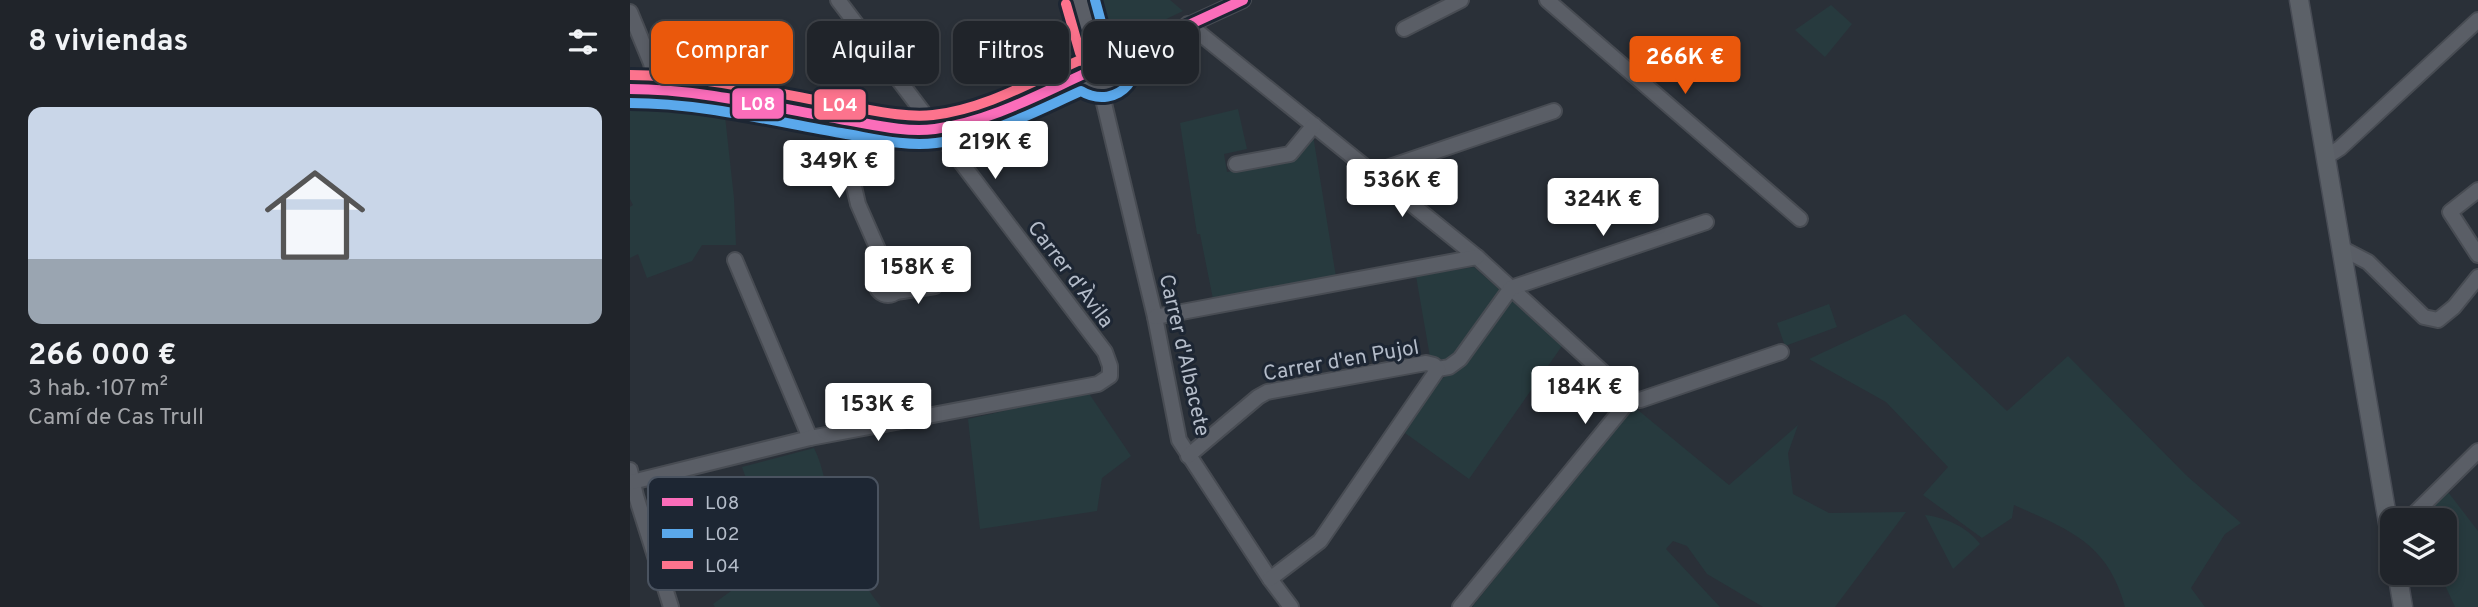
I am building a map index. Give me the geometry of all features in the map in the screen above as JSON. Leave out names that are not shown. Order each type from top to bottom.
[{"type":"main road","points":[[2299,0],[2388,508]]},
{"type":"main road","points":[[2399,585],[2403,607]]},
{"type":"street","name":"Carrer d'Àvila","points":[[810,438],[1098,384],[1110,376],[1105,352],[838,0]]},
{"type":"street","points":[[1080,0],[1086,21]]},
{"type":"street","points":[[1193,21],[1243,0]]},
{"type":"street","points":[[1404,29],[1461,0]]},
{"type":"street","points":[[1547,0],[1800,219]]},
{"type":"street","points":[[630,12],[651,63],[655,89]]},
{"type":"street","points":[[2326,157],[2340,148],[2478,20]]},
{"type":"street","points":[[1199,32],[1477,257],[1631,398],[1640,400],[1781,352]]},
{"type":"street","points":[[630,89],[655,89],[901,129],[934,129],[989,117],[1083,74]]},
{"type":"street","name":"Carrer d'Albacete","points":[[1102,85],[1103,99],[1155,317],[1179,440],[1291,607]]},
{"type":"street","points":[[1372,173],[1554,111]]},
{"type":"street","points":[[850,120],[852,178],[858,204],[887,270],[895,272],[900,278],[900,286],[896,292],[935,286]]},
{"type":"street","points":[[1236,164],[1290,154],[1314,125]]},
{"type":"street","points":[[2478,190],[2450,212],[2478,255]]},
{"type":"street","points":[[1511,288],[1706,222]]},
{"type":"street","points":[[2341,248],[2368,262],[2424,317],[2438,320],[2454,307],[2478,277]]},
{"type":"street","points":[[1155,317],[1477,257]]},
{"type":"street","points":[[648,532],[631,476],[810,438],[735,260]]},
{"type":"street","name":"Carrer d'en Pujol","points":[[1270,579],[1320,541],[1438,369],[1449,367],[1460,359],[1511,288]]},
{"type":"street","name":"Carrer d'en Pujol","points":[[1188,456],[1267,392],[1426,363],[1438,369]]},
{"type":"street","points":[[1460,607],[1631,398]]},
{"type":"street","points":[[2420,508],[2478,451]]},
{"type":"street","points":[[666,590],[671,607]]},
{"type":"green space","points":[[1087,0],[1170,0],[1183,11],[1162,21],[1092,21]]},
{"type":"green space","points":[[1831,5],[1852,24],[1825,57],[1795,30]]},
{"type":"green space","points":[[630,96],[724,107],[736,245],[702,245],[692,261],[647,278],[638,254],[630,258],[630,207],[633,205],[630,199]]},
{"type":"green space","points":[[1238,109],[1247,149],[1224,154],[1227,172],[1284,162],[1313,135],[1336,277],[1213,299],[1200,234],[1197,234],[1180,123]]},
{"type":"green space","points":[[1474,267],[1502,292],[1456,356],[1446,363],[1430,357],[1416,276]]},
{"type":"green space","points":[[1511,300],[1562,346],[1469,479],[1405,433],[1432,390],[1469,357]]},
{"type":"green space","points":[[1829,304],[1837,327],[1785,346],[1777,323]]},
{"type":"green space","points":[[1905,314],[2007,411],[2068,356],[2187,476],[2241,523],[2225,534],[2191,588],[2205,607],[2125,607],[2118,585],[2097,553],[2069,531],[2014,505],[2012,518],[1982,538],[1923,495],[1948,467],[1886,402],[1809,359]]},
{"type":"green space","points":[[1088,392],[1131,456],[1102,478],[1097,511],[980,529],[968,419]]},
{"type":"green space","points":[[1633,406],[1729,485],[1798,425],[1788,453],[1793,494],[1829,513],[1906,512],[1835,607],[1763,607],[1707,574],[1687,546],[1673,541],[1666,549],[1720,607],[1472,607]]},
{"type":"green space","points":[[814,448],[824,477],[745,477],[742,467]]},
{"type":"green space","points":[[2448,492],[2478,531],[2478,607],[2455,607],[2445,585],[2457,585],[2457,508],[2431,508]]},
{"type":"green space","points":[[1925,515],[1955,524],[1980,544],[1953,569]]},
{"type":"green space","points":[[732,590],[869,590],[881,607],[715,607],[713,604]]},
{"type":"transit line","name":"L02","points":[[630,103],[709,109],[900,143],[924,144],[955,140],[1010,123],[1081,91],[1108,97],[1119,93],[1128,85],[1135,65],[1132,53],[1123,42],[1104,33],[1095,0]]},
{"type":"transit line","name":"L08","points":[[1197,21],[1243,0]]},
{"type":"transit line","name":"L04","points":[[630,75],[710,81],[888,113],[933,115],[952,112],[989,101],[1078,61],[1086,60],[1080,53],[1066,4]]},
{"type":"transit line","name":"L08","points":[[630,89],[709,95],[888,127],[923,130],[974,121],[1083,74]]}]
